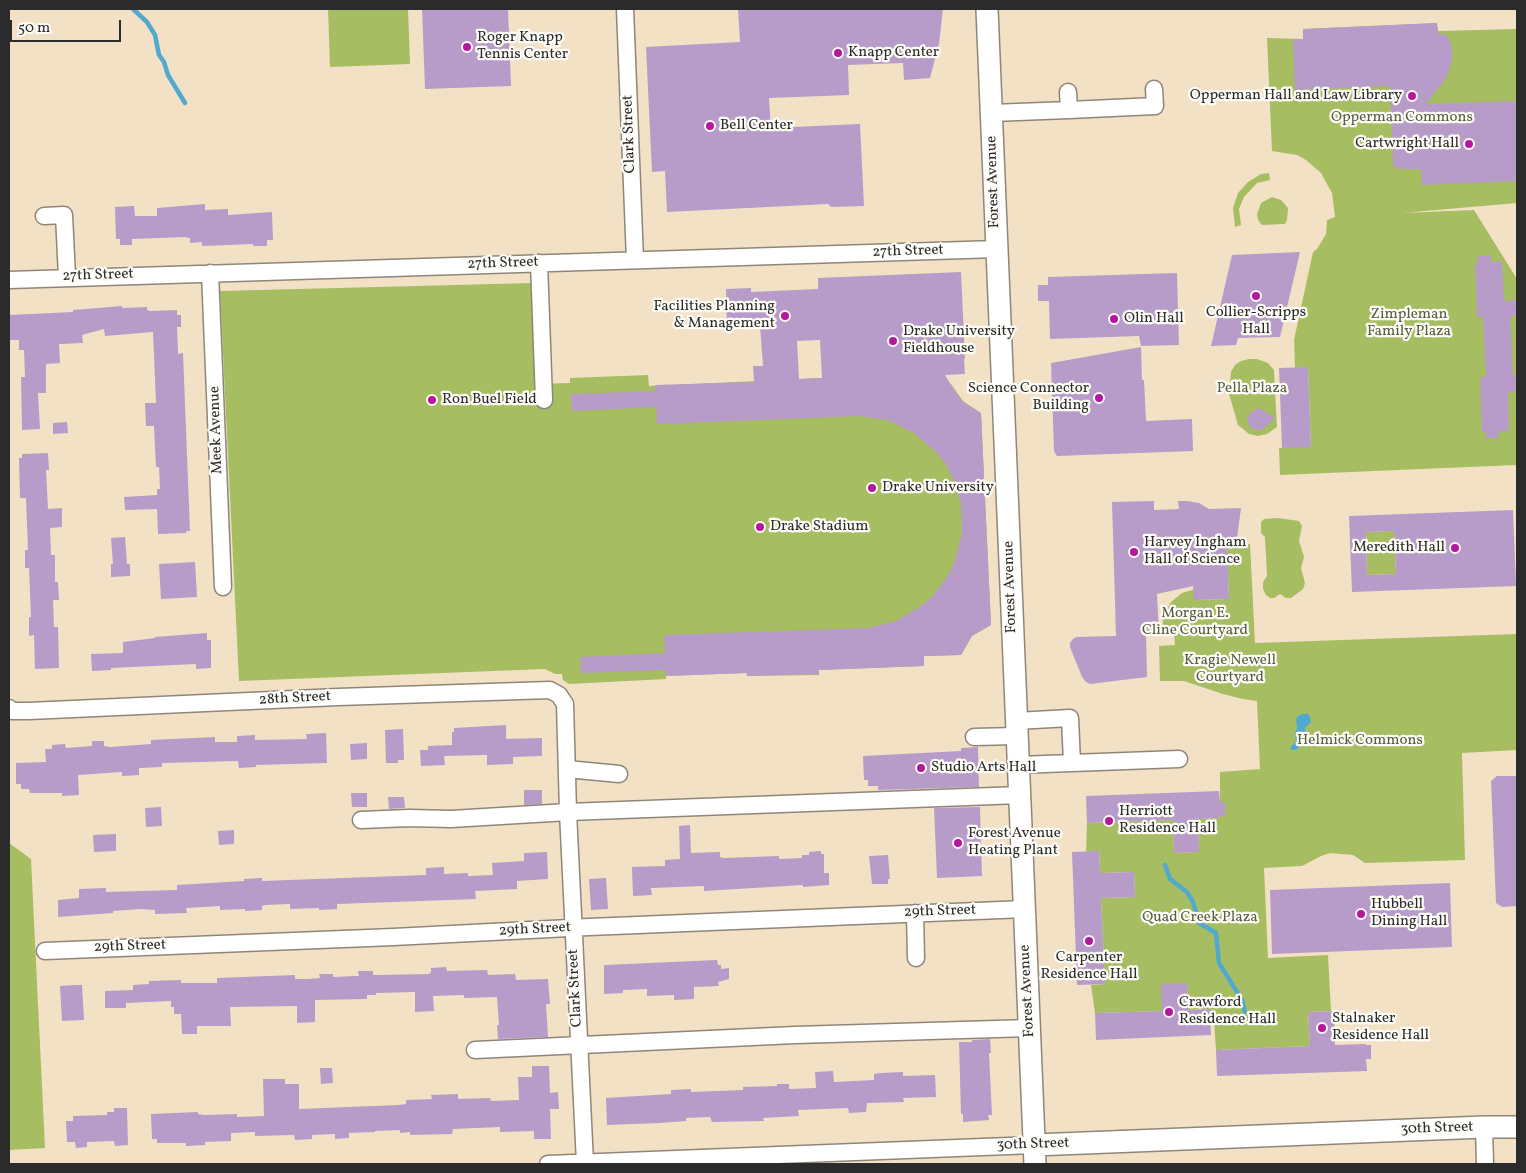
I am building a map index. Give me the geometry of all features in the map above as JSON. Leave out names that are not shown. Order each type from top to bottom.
[{"type":"main road","name":"Forest Avenue","points":[[987,9],[1034,1155]]},
{"type":"main road","name":"30th Street","points":[[1034,1155],[1484,1127],[1517,1127]]},
{"type":"street","name":"Clark Street","points":[[625,9],[635,260]]},
{"type":"street","points":[[992,114],[1155,106],[1154,89]]},
{"type":"street","points":[[1068,92],[1069,110]]},
{"type":"street","points":[[44,216],[64,215],[67,277]]},
{"type":"street","name":"27th Street","points":[[9,280],[210,272],[997,249]]},
{"type":"street","points":[[539,263],[544,400]]},
{"type":"street","name":"Meek Avenue","points":[[210,272],[223,587]]},
{"type":"street","name":"28th Street","points":[[9,708],[12,711],[29,711],[338,697],[550,690],[559,695]]},
{"type":"street","name":"Clark Street","points":[[559,695],[565,704],[573,928],[585,1163]]},
{"type":"street","points":[[974,736],[1070,718],[1072,763]]},
{"type":"street","points":[[1018,765],[1179,759]]},
{"type":"street","points":[[567,768],[619,774]]},
{"type":"street","points":[[361,820],[451,819],[568,812],[1020,795]]},
{"type":"street","name":"29th Street","points":[[45,950],[394,937],[1024,908]]},
{"type":"street","points":[[915,913],[916,958]]},
{"type":"street","points":[[475,1050],[556,1048],[579,1045],[805,1035],[1030,1028]]},
{"type":"street","points":[[1484,1127],[1485,1164]]},
{"type":"street","name":"30th Street","points":[[548,1164],[1034,1155]]},
{"type":"green space","points":[[328,9],[408,9],[410,64],[330,67]]},
{"type":"green space","points":[[1437,23],[1438,31],[1517,29],[1517,203],[1402,213],[1474,210],[1517,279],[1517,465],[1280,475],[1279,448],[1311,446],[1308,367],[1295,368],[1294,340],[1313,252],[1326,234],[1327,220],[1335,217],[1332,193],[1321,173],[1297,155],[1272,151],[1267,38],[1303,39],[1303,29]]},
{"type":"green space","points":[[1269,173],[1270,180],[1257,183],[1244,197],[1239,209],[1241,225],[1235,227],[1233,208],[1238,193],[1248,182],[1261,174]]},
{"type":"green space","points":[[1272,197],[1281,200],[1288,208],[1285,224],[1262,225],[1258,220],[1257,214],[1261,203]]},
{"type":"green space","points":[[533,283],[538,384],[570,383],[570,378],[648,375],[649,386],[822,378],[924,385],[951,384],[963,401],[981,413],[991,625],[972,636],[961,655],[924,656],[924,666],[819,670],[819,675],[747,676],[746,673],[666,676],[666,679],[569,684],[563,680],[562,674],[555,674],[545,669],[239,681],[220,291]]},
{"type":"green space","name":"Pella Plaza","points":[[1249,359],[1257,359],[1268,363],[1274,370],[1277,427],[1267,434],[1258,436],[1249,434],[1238,425],[1229,394],[1231,372],[1235,365]]},
{"type":"green space","points":[[1278,518],[1299,521],[1302,526],[1299,541],[1304,557],[1301,568],[1305,583],[1303,589],[1291,598],[1286,598],[1280,594],[1270,598],[1263,589],[1263,582],[1267,576],[1265,537],[1261,533],[1261,522],[1264,519]]},
{"type":"green space","points":[[1394,531],[1396,574],[1367,575],[1366,532]]},
{"type":"green space","points":[[1250,544],[1255,643],[1517,634],[1517,750],[1462,753],[1465,860],[1365,863],[1353,855],[1330,853],[1302,866],[1264,868],[1268,958],[1328,955],[1331,1011],[1308,1012],[1310,1046],[1216,1050],[1214,1021],[1210,1021],[1210,1009],[1188,1010],[1187,983],[1162,1011],[1095,1013],[1091,985],[1105,984],[1101,898],[1135,897],[1134,872],[1100,873],[1099,851],[1086,852],[1087,823],[1173,820],[1174,853],[1199,852],[1198,819],[1225,816],[1225,803],[1220,802],[1220,772],[1260,769],[1257,701],[1223,694],[1184,681],[1160,681],[1159,646],[1175,645],[1174,633],[1161,633],[1164,615],[1171,602],[1182,593],[1196,589],[1194,598],[1196,600],[1229,599],[1227,546]]},
{"type":"green space","points":[[9,843],[31,859],[45,1148],[9,1150]]},
{"type":"water","points":[[1302,714],[1308,714],[1310,717],[1311,722],[1305,728],[1310,739],[1307,743],[1300,745],[1297,750],[1292,750],[1290,748],[1296,741],[1296,719]]},
{"type":"building","name":"Roger Knapp Tennis Center","points":[[422,9],[508,9],[511,86],[425,89]]},
{"type":"building","name":"Bell Center","points":[[738,9],[943,9],[939,44],[930,78],[904,80],[903,63],[848,65],[849,95],[769,98],[771,128],[860,124],[864,206],[831,207],[828,204],[667,212],[665,171],[652,172],[646,47],[740,42]]},
{"type":"building","points":[[1437,23],[1438,34],[1445,34],[1449,39],[1452,49],[1452,60],[1446,78],[1426,104],[1517,101],[1517,181],[1422,185],[1421,169],[1399,169],[1393,165],[1390,86],[1295,90],[1293,39],[1303,39],[1303,29]]},
{"type":"building","points":[[205,204],[205,210],[228,209],[228,215],[272,212],[273,240],[267,240],[267,246],[253,246],[253,244],[202,246],[202,242],[190,243],[190,238],[187,237],[132,239],[132,245],[120,245],[120,239],[116,239],[115,207],[134,206],[135,216],[157,216],[157,208]]},
{"type":"building","name":"Collier-Scripps Hall","points":[[1300,252],[1280,337],[1238,338],[1236,345],[1211,346],[1232,255]]},
{"type":"building","points":[[1478,256],[1491,256],[1491,262],[1502,261],[1504,301],[1517,300],[1517,316],[1510,317],[1513,375],[1517,375],[1517,391],[1508,392],[1509,431],[1498,431],[1499,438],[1486,438],[1486,432],[1482,432],[1480,377],[1486,377],[1483,317],[1477,317],[1475,263],[1478,262]]},
{"type":"building","points":[[961,272],[965,374],[945,375],[963,402],[981,413],[991,625],[972,636],[961,655],[924,656],[924,666],[819,670],[819,674],[747,676],[747,673],[666,676],[666,670],[581,673],[580,657],[665,653],[664,635],[868,628],[896,621],[932,597],[949,574],[955,561],[962,532],[961,503],[952,476],[936,452],[914,433],[888,420],[859,416],[657,424],[656,407],[572,411],[571,394],[656,391],[655,385],[754,382],[753,366],[763,366],[760,326],[727,328],[726,289],[751,288],[751,292],[818,289],[818,278]],"holes":[[[820,340],[822,378],[799,379],[797,341]]]},
{"type":"building","name":"Olin Hall","points":[[1177,273],[1179,345],[1141,346],[1139,336],[1050,339],[1049,301],[1038,301],[1038,285],[1048,285],[1048,277]]},
{"type":"building","points":[[122,306],[122,308],[147,307],[147,310],[150,311],[177,310],[177,315],[181,315],[181,327],[177,327],[178,354],[183,353],[190,531],[186,531],[186,533],[158,534],[157,509],[125,510],[124,497],[157,495],[157,489],[160,489],[159,467],[156,467],[154,426],[146,426],[145,403],[156,403],[153,332],[105,336],[104,329],[82,335],[83,343],[59,344],[60,363],[46,364],[46,393],[38,393],[40,429],[22,430],[21,377],[25,377],[24,350],[19,350],[19,340],[9,340],[9,315],[73,312],[73,310]]},
{"type":"building","name":"Science Connector Building","points":[[1141,347],[1146,421],[1192,419],[1193,451],[1057,456],[1054,451],[1051,363]]},
{"type":"building","points":[[1308,367],[1311,447],[1282,448],[1279,368]]},
{"type":"building","points":[[1256,409],[1261,409],[1275,418],[1263,429],[1259,430],[1251,428],[1247,420],[1248,415]]},
{"type":"building","points":[[67,422],[68,433],[53,434],[53,423]]},
{"type":"building","points":[[48,453],[49,470],[46,470],[48,509],[62,508],[62,527],[50,528],[51,555],[55,555],[55,582],[58,582],[59,600],[53,600],[54,627],[58,627],[59,668],[35,669],[34,635],[29,636],[29,617],[31,617],[29,568],[25,568],[25,550],[28,550],[26,499],[20,498],[19,458],[22,458],[22,454]]},
{"type":"building","points":[[1154,501],[1154,510],[1179,509],[1178,501],[1199,503],[1209,509],[1241,508],[1236,546],[1227,546],[1229,599],[1194,600],[1193,586],[1157,594],[1159,635],[1146,635],[1147,677],[1090,684],[1082,677],[1070,643],[1076,637],[1116,636],[1112,502]]},
{"type":"building","name":"Meredith Hall","points":[[1513,510],[1516,586],[1352,592],[1349,516]],"holes":[[[1394,531],[1396,574],[1367,575],[1366,532]]]},
{"type":"building","points":[[125,537],[127,564],[130,564],[130,576],[111,577],[111,564],[113,564],[111,538]]},
{"type":"building","points":[[195,562],[197,597],[161,599],[159,564]]},
{"type":"building","points":[[207,633],[207,640],[211,640],[211,668],[196,669],[196,664],[111,668],[111,670],[92,671],[91,654],[123,653],[123,642],[155,637]]},
{"type":"building","points":[[506,725],[506,739],[542,738],[542,756],[513,757],[513,764],[487,765],[487,755],[444,756],[445,765],[421,766],[420,750],[428,750],[428,746],[452,745],[452,732],[454,732],[454,728]]},
{"type":"building","points":[[403,729],[404,760],[398,760],[398,763],[386,763],[385,730]]},
{"type":"building","points":[[326,733],[327,763],[256,765],[256,767],[239,768],[238,761],[162,763],[162,767],[139,768],[139,775],[122,776],[122,772],[78,775],[79,795],[62,796],[62,793],[30,793],[29,789],[21,789],[21,784],[16,784],[16,763],[46,762],[45,749],[52,749],[52,745],[65,744],[66,748],[92,746],[92,741],[104,741],[104,746],[110,747],[151,744],[151,740],[215,737],[215,742],[237,742],[237,736],[255,735],[255,740],[307,739],[306,734]]},
{"type":"building","points":[[367,743],[367,759],[351,760],[350,744]]},
{"type":"building","name":"Studio Arts Hall","points":[[978,747],[979,787],[878,790],[878,786],[868,786],[868,780],[864,780],[863,756],[961,751],[961,748]]},
{"type":"building","points":[[1497,776],[1517,776],[1517,906],[1502,907],[1496,903],[1491,781]]},
{"type":"building","points":[[524,790],[542,790],[542,804],[524,805]]},
{"type":"building","name":"Herriott Residence Hall","points":[[1219,791],[1220,802],[1225,802],[1225,816],[1198,819],[1199,852],[1174,853],[1173,820],[1087,823],[1086,796]]},
{"type":"building","points":[[351,793],[367,793],[367,807],[352,807]]},
{"type":"building","points":[[388,797],[404,797],[405,808],[389,809]]},
{"type":"building","points":[[161,807],[162,826],[146,827],[145,808]]},
{"type":"building","name":"Forest Avenue Heating Plant","points":[[980,807],[982,876],[937,878],[934,808]]},
{"type":"building","points":[[690,825],[691,853],[720,852],[720,857],[724,858],[779,856],[779,859],[802,858],[802,855],[809,855],[809,852],[821,851],[821,854],[824,854],[824,873],[829,873],[829,885],[704,891],[704,886],[651,888],[652,895],[633,896],[632,867],[665,866],[665,860],[680,859],[679,826]]},
{"type":"building","points":[[234,830],[234,844],[219,845],[218,831]]},
{"type":"building","points":[[116,834],[116,851],[94,852],[93,835]]},
{"type":"building","name":"Carpenter Residence Hall","points":[[1099,851],[1100,873],[1134,872],[1135,897],[1101,898],[1105,984],[1077,985],[1072,852]]},
{"type":"building","points":[[547,852],[548,879],[517,881],[517,889],[475,891],[476,899],[337,904],[337,909],[319,910],[319,908],[290,909],[290,904],[266,905],[262,906],[262,910],[245,911],[245,909],[220,910],[220,906],[186,908],[187,913],[155,914],[155,910],[140,909],[58,917],[58,900],[79,898],[79,889],[106,888],[106,892],[177,890],[177,885],[244,881],[244,879],[262,878],[262,881],[426,875],[426,868],[444,867],[444,874],[468,873],[468,876],[493,875],[492,863],[524,861],[524,853]]},
{"type":"building","points":[[888,855],[890,879],[888,879],[888,884],[872,884],[869,856]]},
{"type":"building","points":[[606,878],[608,909],[591,910],[589,879]]},
{"type":"building","name":"Hubbell Dining Hall","points":[[1450,883],[1452,947],[1272,954],[1270,890]]},
{"type":"building","points":[[717,960],[718,965],[721,965],[721,969],[729,968],[729,979],[718,982],[719,986],[694,987],[694,999],[674,1000],[674,995],[647,996],[647,989],[623,990],[623,993],[604,994],[604,965]]},
{"type":"building","points":[[446,967],[447,971],[487,970],[488,975],[515,974],[516,980],[548,979],[550,1004],[546,1004],[548,1037],[498,1039],[497,997],[464,998],[464,995],[433,996],[434,1011],[415,1012],[415,992],[376,993],[376,995],[367,995],[367,999],[315,1000],[315,1022],[297,1023],[297,1006],[230,1007],[231,1026],[197,1026],[197,1034],[182,1034],[181,1014],[174,1014],[174,1007],[171,1007],[171,1001],[126,1003],[126,1008],[105,1008],[105,991],[133,990],[133,985],[149,984],[149,981],[181,980],[181,983],[217,983],[217,978],[295,975],[295,979],[308,979],[320,978],[319,974],[333,974],[333,977],[359,976],[358,971],[373,971],[373,975],[429,974],[431,968]]},
{"type":"building","name":"Crawford Residence Hall","points":[[1187,983],[1188,1010],[1210,1009],[1211,1035],[1096,1040],[1095,1013],[1162,1011],[1161,984]]},
{"type":"building","points":[[82,985],[84,1020],[62,1021],[60,986]]},
{"type":"building","name":"Stalnaker Residence Hall","points":[[1334,1011],[1335,1045],[1371,1045],[1371,1059],[1366,1059],[1367,1071],[1217,1076],[1216,1050],[1310,1046],[1308,1012]]},
{"type":"building","points":[[990,1039],[992,1115],[988,1115],[989,1120],[963,1122],[963,1114],[961,1114],[959,1042]]},
{"type":"building","points":[[532,1066],[549,1066],[550,1093],[558,1092],[559,1109],[550,1109],[551,1139],[534,1139],[534,1131],[500,1132],[500,1127],[453,1129],[452,1134],[410,1135],[410,1132],[400,1133],[400,1130],[349,1133],[349,1138],[335,1139],[335,1134],[312,1135],[312,1139],[295,1140],[294,1135],[255,1136],[255,1132],[231,1133],[231,1141],[205,1142],[205,1145],[186,1146],[186,1143],[157,1143],[157,1139],[152,1139],[151,1114],[198,1112],[198,1114],[204,1115],[237,1114],[237,1117],[264,1116],[263,1079],[285,1079],[285,1084],[299,1084],[299,1109],[399,1105],[406,1104],[406,1100],[432,1099],[431,1095],[458,1094],[458,1099],[490,1098],[491,1101],[519,1100],[518,1077],[532,1077]]},
{"type":"building","points":[[320,1068],[332,1068],[333,1083],[321,1084]]},
{"type":"building","points":[[833,1071],[834,1082],[874,1080],[874,1074],[881,1073],[903,1072],[903,1076],[935,1075],[936,1097],[903,1098],[904,1102],[867,1103],[866,1112],[849,1113],[848,1108],[798,1110],[799,1116],[763,1118],[764,1121],[712,1122],[710,1117],[686,1118],[686,1121],[607,1125],[606,1098],[671,1094],[671,1090],[691,1089],[691,1092],[743,1090],[743,1087],[777,1086],[777,1084],[789,1084],[789,1089],[816,1088],[815,1072]]},
{"type":"building","points":[[114,1108],[127,1108],[128,1145],[115,1146],[114,1141],[87,1142],[87,1147],[76,1148],[75,1142],[67,1142],[66,1121],[73,1121],[73,1116],[107,1115],[107,1112],[114,1112]]},
{"type":"waterway","points":[[133,9],[147,22],[155,35],[159,55],[164,62],[168,75],[185,103]]},
{"type":"waterway","points":[[1165,865],[1170,879],[1187,892],[1193,902],[1199,923],[1216,933],[1219,963],[1242,1000],[1245,1012]]},
{"type":"place","name":"Roger Knapp Tennis Center","points":[[467,47]]},
{"type":"place","name":"Knapp Center","points":[[838,53]]},
{"type":"place","name":"Opperman Hall and Law Library","points":[[1412,96]]},
{"type":"place","name":"Bell Center","points":[[710,126]]},
{"type":"place","name":"Cartwright Hall","points":[[1469,144]]},
{"type":"place","name":"Collier-Scripps Hall","points":[[1256,296]]},
{"type":"place","name":"Facilities Planning & Management","points":[[785,316]]},
{"type":"place","name":"Olin Hall","points":[[1114,319]]},
{"type":"place","name":"Drake University Fieldhouse","points":[[893,341]]},
{"type":"place","name":"Science Connector Building","points":[[1099,398]]},
{"type":"place","name":"Ron Buel Field","points":[[432,400]]},
{"type":"place","name":"Drake University","points":[[872,488]]},
{"type":"place","name":"Drake Stadium","points":[[760,527]]},
{"type":"place","name":"Meredith Hall","points":[[1455,548]]},
{"type":"place","name":"Harvey Ingham Hall of Science","points":[[1134,552]]},
{"type":"place","name":"Studio Arts Hall","points":[[921,768]]},
{"type":"place","name":"Herriott Residence Hall","points":[[1109,821]]},
{"type":"place","name":"Forest Avenue Heating Plant","points":[[958,843]]},
{"type":"place","name":"Hubbell Dining Hall","points":[[1361,914]]},
{"type":"place","name":"Carpenter Residence Hall","points":[[1089,941]]},
{"type":"place","name":"Crawford Residence Hall","points":[[1169,1012]]},
{"type":"place","name":"Stalnaker Residence Hall","points":[[1322,1028]]},
{"type":"park label","name":"Opperman Commons","points":[[1402,118]]},
{"type":"park label","name":"Zimpleman Family Plaza","points":[[1409,324]]},
{"type":"park label","name":"Morgan E. Cline Courtyard","points":[[1195,622]]},
{"type":"park label","name":"Kragie Newell Courtyard","points":[[1230,670]]},
{"type":"park label","name":"Helmick Commons","points":[[1360,741]]},
{"type":"park label","name":"Quad Creek Plaza","points":[[1200,918]]}]
